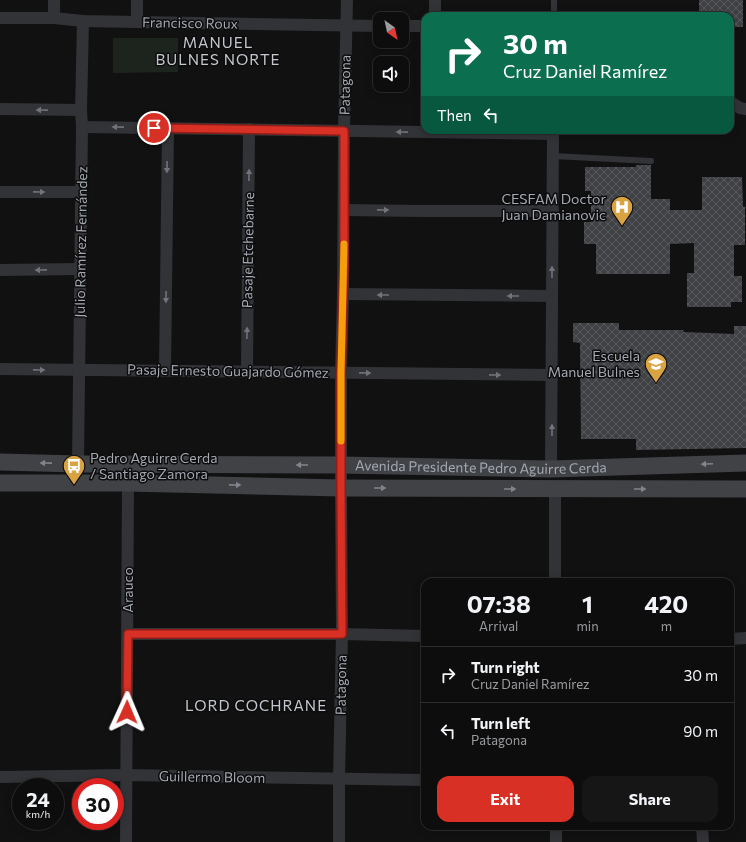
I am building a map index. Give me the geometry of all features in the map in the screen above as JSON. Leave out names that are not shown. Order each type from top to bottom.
[{"type":"main road","name":"Avenida Presidente Pedro Aguirre Cerda","points":[[0,462],[78,464],[341,465],[551,469],[746,463]]},
{"type":"main road","points":[[551,469],[555,489]]},
{"type":"main road","name":"Avenida Presidente Pedro Aguirre Cerda","points":[[0,484],[128,483],[341,488],[746,489]]},
{"type":"street","points":[[54,0],[54,18]]},
{"type":"street","points":[[137,0],[137,22]]},
{"type":"street","name":"Patagona","points":[[339,842],[342,634],[341,373],[346,0]]},
{"type":"street","points":[[435,0],[435,12]]},
{"type":"street","name":"Francisco Roux","points":[[0,18],[373,26]]},
{"type":"street","name":"Julio Ramírez Fernández","points":[[78,464],[82,127],[80,110],[83,20]]},
{"type":"street","points":[[409,26],[421,26]]},
{"type":"street","points":[[734,104],[740,108],[746,109]]},
{"type":"street","points":[[0,109],[80,110]]},
{"type":"street","points":[[82,127],[421,131]]},
{"type":"street","points":[[165,371],[168,128]]},
{"type":"street","name":"Pasaje Etchebarne","points":[[247,372],[250,129]]},
{"type":"street","points":[[551,469],[553,134]]},
{"type":"street","points":[[0,192],[81,192]]},
{"type":"street","points":[[344,210],[553,211]]},
{"type":"street","points":[[0,270],[80,269]]},
{"type":"street","points":[[343,294],[552,296]]},
{"type":"street","name":"Pasaje Ernesto Guajardo Gómez","points":[[0,369],[552,375]]},
{"type":"street","name":"Arauco","points":[[126,842],[128,483]]},
{"type":"street","points":[[555,489],[555,578]]},
{"type":"street","points":[[128,634],[342,634],[421,636]]},
{"type":"street","points":[[734,639],[746,638]]},
{"type":"street","name":"Guillermo Bloom","points":[[0,777],[126,775],[421,780]]},
{"type":"street","points":[[556,830],[556,842]]},
{"type":"street","points":[[702,830],[703,842]]},
{"type":"lane","points":[[554,0],[554,12]]},
{"type":"lane","points":[[553,156],[651,161]]},
{"type":"shaded area","points":[[113,38],[178,38],[178,72],[113,73]]},
{"type":"building","points":[[699,0],[743,0],[743,27],[734,27],[734,12],[699,12]]},
{"type":"building","points":[[636,165],[651,165],[651,199],[670,199],[670,210],[702,210],[702,177],[742,177],[743,207],[745,207],[745,245],[734,245],[734,276],[742,276],[742,302],[731,302],[731,307],[687,307],[687,273],[694,273],[694,243],[670,244],[670,274],[596,274],[596,244],[584,244],[584,222],[591,222],[591,191],[585,191],[585,167],[636,167]]},
{"type":"building","name":"Escuela Manuel Bulnes","points":[[573,323],[619,323],[619,330],[684,330],[683,332],[734,334],[734,326],[746,326],[746,448],[636,450],[636,439],[581,439],[580,343],[573,342]]},
{"type":"slow traffic","points":[[341,441],[344,244]]},
{"type":"place","name":"CESFAM Doctor Juan Damianovic","points":[[622,226]]},
{"type":"place","name":"Escuela Manuel Bulnes","points":[[656,384]]},
{"type":"place","name":"Pedro Aguirre Cerda / Santiago Zamora","points":[[74,486]]},
{"type":"district","name":"MANUEL BULNES NORTE","points":[[218,52]]},
{"type":"district","name":"LORD COCHRANE","points":[[256,706]]},
{"type":"route","points":[[127,712],[128,634],[342,634],[341,373],[344,266],[344,131],[154,128]]}]
